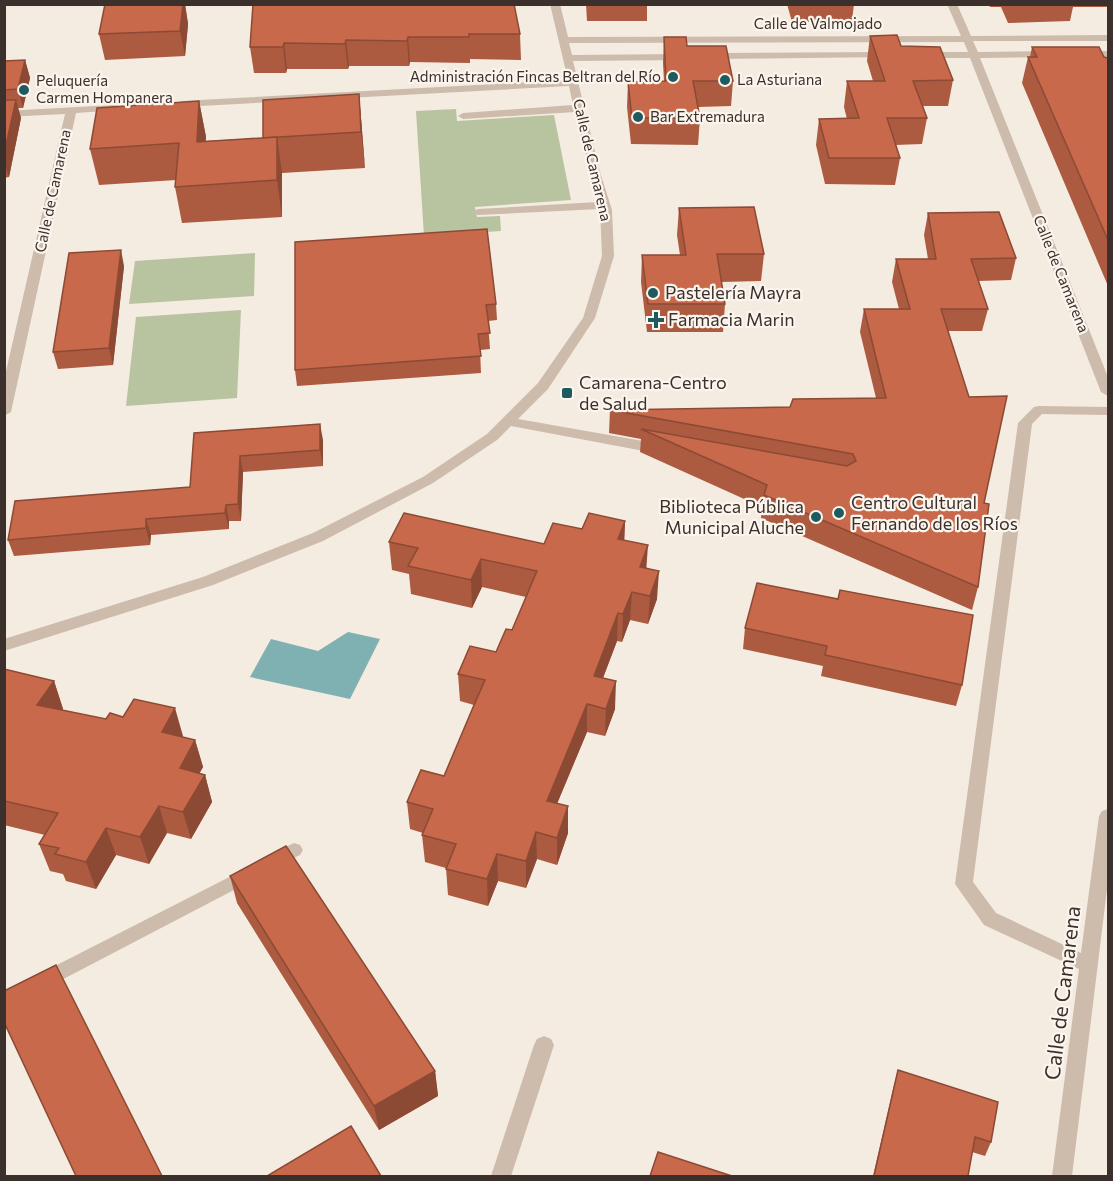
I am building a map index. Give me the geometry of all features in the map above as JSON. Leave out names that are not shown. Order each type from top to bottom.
[{"type":"street","name":"Calle de Camarena","points":[[4,645],[208,581],[318,537],[428,480],[492,437],[543,386],[589,318],[608,256],[608,228],[604,205],[555,4]]},
{"type":"street","points":[[952,4],[966,38]]},
{"type":"street","name":"Calle de Camarena","points":[[966,38],[975,54],[1108,392]]},
{"type":"street","name":"Calle de Valmojado","points":[[564,40],[1108,38]]},
{"type":"street","points":[[912,55],[1063,54]]},
{"type":"street","points":[[1075,54],[1108,54]]},
{"type":"street","name":"Calle de Valmojado","points":[[568,58],[900,55]]},
{"type":"street","name":"Calle de Camarena","points":[[165,105],[574,83]]},
{"type":"street","name":"Calle de Camarena","points":[[4,412],[70,110],[130,107]]},
{"type":"street","points":[[463,116],[579,108]]},
{"type":"street","points":[[4,114],[70,110]]},
{"type":"street","points":[[478,212],[604,205]]},
{"type":"street","points":[[1089,964],[990,919],[964,884],[1025,423],[1039,410],[1108,411]]},
{"type":"street","points":[[508,421],[670,450]]},
{"type":"street","name":"Calle de Camarena","points":[[1062,1176],[1108,816]]},
{"type":"street","points":[[4,1002],[294,850]]},
{"type":"street","points":[[501,1176],[544,1045]]},
{"type":"green space","points":[[456,109],[457,121],[554,115],[571,200],[475,207],[477,217],[500,216],[501,231],[424,236],[416,111]]},
{"type":"green space","points":[[255,253],[254,296],[129,304],[135,261]]},
{"type":"green space","points":[[241,310],[237,398],[126,406],[136,317]]},
{"type":"water","points":[[348,632],[380,639],[350,699],[250,677],[271,639],[318,651]]},
{"type":"building","points":[[105,4],[183,4],[180,31],[99,34]]},
{"type":"building","points":[[253,4],[514,4],[520,34],[469,34],[469,37],[408,37],[407,41],[346,40],[345,44],[284,43],[283,47],[250,47]]},
{"type":"building","points":[[897,35],[901,46],[940,47],[953,80],[913,81],[927,118],[887,118],[900,158],[829,158],[819,119],[859,118],[847,81],[885,81],[870,36]]},
{"type":"building","points":[[664,37],[686,37],[687,46],[726,46],[733,81],[693,81],[700,118],[632,118],[628,82],[666,81]]},
{"type":"building","points":[[1032,47],[1099,47],[1104,57],[1108,58],[1108,240],[1028,57],[1037,57]]},
{"type":"building","points":[[25,60],[18,89],[4,90],[4,61]]},
{"type":"building","points":[[359,94],[361,132],[263,138],[263,100]]},
{"type":"building","points":[[4,100],[16,100],[4,154]]},
{"type":"building","points":[[199,101],[197,142],[277,137],[277,180],[175,187],[179,143],[90,149],[97,108]]},
{"type":"building","points":[[754,207],[764,254],[717,254],[725,304],[648,304],[642,255],[686,255],[679,208]]},
{"type":"building","points":[[999,212],[1016,258],[971,259],[988,309],[941,309],[969,397],[1007,396],[984,503],[989,504],[978,587],[764,495],[767,485],[641,429],[847,466],[856,461],[853,454],[610,410],[790,407],[793,399],[886,398],[864,309],[910,309],[896,259],[936,259],[928,213]]},
{"type":"building","points":[[487,229],[496,304],[486,305],[490,333],[478,334],[481,356],[295,370],[295,242]]},
{"type":"building","points":[[121,250],[109,348],[53,352],[69,253]]},
{"type":"building","points":[[320,424],[320,450],[240,456],[238,504],[226,505],[225,513],[146,519],[146,528],[8,540],[15,501],[190,487],[194,433]]},
{"type":"building","points":[[404,513],[544,544],[553,523],[582,529],[589,513],[625,521],[618,539],[648,545],[640,567],[659,571],[650,596],[632,592],[623,614],[618,613],[594,676],[616,681],[606,709],[587,704],[547,801],[568,806],[557,838],[536,832],[526,861],[497,854],[487,879],[446,869],[456,844],[422,835],[433,809],[407,802],[421,770],[444,776],[485,680],[458,674],[470,646],[496,652],[506,629],[512,630],[537,571],[481,559],[471,580],[408,566],[418,548],[389,542]]},
{"type":"building","points":[[757,583],[838,599],[840,590],[973,615],[962,685],[825,655],[827,646],[745,628]]},
{"type":"building","points":[[4,669],[54,681],[37,705],[106,719],[110,713],[123,717],[134,699],[175,708],[162,732],[195,740],[180,768],[205,775],[183,812],[159,806],[140,837],[106,828],[86,862],[55,854],[59,848],[39,844],[58,813],[4,801]]},
{"type":"building","points":[[286,846],[435,1071],[374,1106],[230,876]]},
{"type":"building","points":[[56,965],[162,1176],[76,1176],[4,1022],[4,991]]},
{"type":"building","points":[[898,1070],[998,1102],[991,1142],[975,1137],[968,1176],[874,1176]]},
{"type":"building","points":[[351,1126],[381,1176],[267,1176]]},
{"type":"building","points":[[658,1152],[732,1176],[650,1176]]},
{"type":"place","name":"Administración Fincas Beltran del Río","points":[[673,77]]},
{"type":"place","name":"La Asturiana","points":[[725,80]]},
{"type":"place","name":"Peluquería Carmen Hompanera","points":[[24,90]]},
{"type":"place","name":"Bar Extremadura","points":[[638,117]]},
{"type":"place","name":"Pastelería Mayra","points":[[653,293]]},
{"type":"place","name":"Farmacia Marin","points":[[656,320]]},
{"type":"place","name":"Camarena-Centro de Salud","points":[[567,393]]},
{"type":"place","name":"Centro Cultural Fernando de los Ríos","points":[[839,513]]},
{"type":"place","name":"Biblioteca Pública Municipal Aluche","points":[[816,517]]}]
